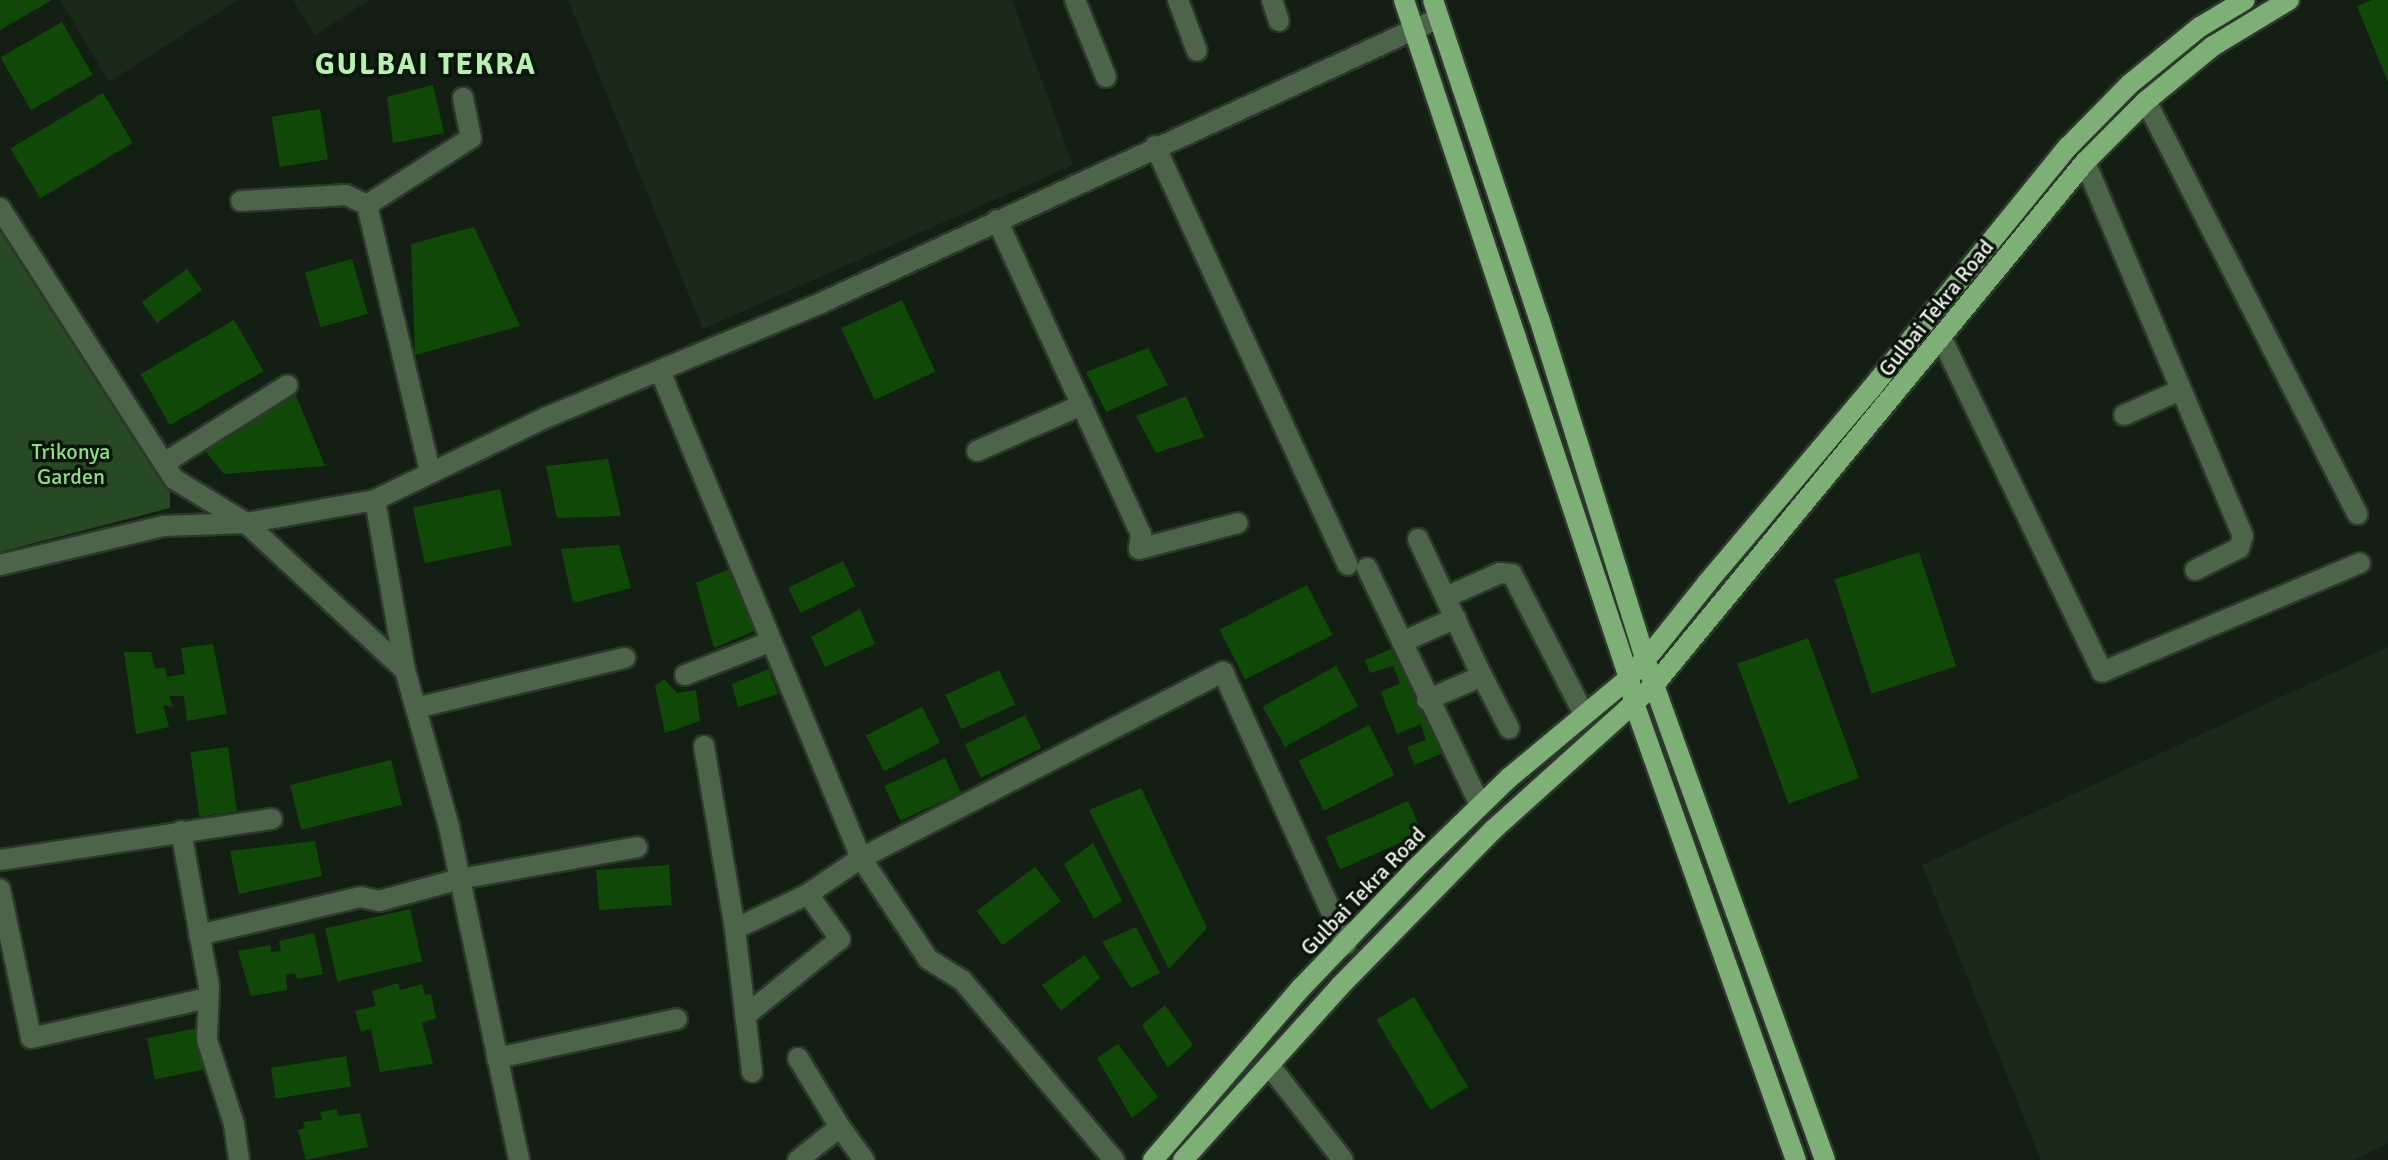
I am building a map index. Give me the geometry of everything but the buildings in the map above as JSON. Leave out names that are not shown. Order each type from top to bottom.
[{"type":"main road","points":[[1404,0],[1629,678],[1634,703],[1796,1160]]},
{"type":"main road","name":"Gulbai Tekra Road","points":[[1153,1160],[1302,987],[1480,805],[1629,678],[2068,147],[2130,84],[2200,27],[2245,0]]},
{"type":"main road","name":"Gulbai Tekra Road","points":[[1634,703],[1654,685],[2085,162],[2146,101],[2213,46],[2289,0]]},
{"type":"main road","points":[[1436,9],[1654,685],[1825,1160]]},
{"type":"main road","points":[[1183,1160],[1493,830],[1634,703]]},
{"type":"street","points":[[1075,0],[1106,77]]},
{"type":"street","points":[[1178,0],[1197,51]]},
{"type":"street","points":[[1272,0],[1279,21]]},
{"type":"street","points":[[0,565],[164,526],[246,523],[375,500],[430,471],[997,220],[1413,29],[1436,9]]},
{"type":"street","points":[[367,205],[471,138],[463,98]]},
{"type":"street","points":[[2146,101],[2357,514]]},
{"type":"street","points":[[1155,146],[1358,567],[1402,642],[1427,700],[1480,805]]},
{"type":"street","points":[[2085,162],[2243,536],[2239,548],[2195,570]]},
{"type":"street","points":[[241,201],[346,195],[367,205]]},
{"type":"street","points":[[367,205],[430,471]]},
{"type":"street","points":[[0,208],[174,479],[246,523],[405,670]]},
{"type":"street","points":[[997,220],[1141,534],[1139,549],[1238,523]]},
{"type":"street","points":[[1942,339],[2102,672],[2360,563]]},
{"type":"street","points":[[660,371],[861,858],[928,959],[962,980],[1114,1160]]},
{"type":"street","points":[[164,463],[288,385]]},
{"type":"street","points":[[2124,415],[2180,390]]},
{"type":"street","points":[[977,451],[1082,405]]},
{"type":"street","points":[[375,500],[405,670],[460,879],[519,1160]]},
{"type":"street","points":[[1418,539],[1509,728]]},
{"type":"street","points":[[1446,597],[1500,573],[1512,574],[1584,714]]},
{"type":"street","points":[[1402,642],[1456,618]]},
{"type":"street","points":[[685,675],[772,641]]},
{"type":"street","points":[[416,708],[625,658]]},
{"type":"street","points":[[735,929],[808,894],[861,858],[1223,672],[1346,945]]},
{"type":"street","points":[[1427,700],[1482,676]]},
{"type":"street","points":[[704,746],[735,929],[752,1072]]},
{"type":"street","points":[[0,860],[272,819]]},
{"type":"street","points":[[181,831],[207,998],[207,1040],[234,1124],[239,1160]]},
{"type":"street","points":[[199,935],[361,897],[379,901],[460,879],[637,847]]},
{"type":"street","points":[[0,889],[31,1038],[207,998]]},
{"type":"street","points":[[745,1016],[840,939],[808,894]]},
{"type":"street","points":[[497,1058],[677,1019]]},
{"type":"street","points":[[798,1058],[864,1160]]},
{"type":"street","points":[[1269,1065],[1343,1160]]},
{"type":"street","points":[[798,1160],[840,1127]]},
{"type":"shaded area","points":[[60,0],[238,0],[109,82]]},
{"type":"shaded area","points":[[293,0],[369,0],[315,35]]},
{"type":"shaded area","points":[[568,0],[1012,0],[1073,165],[703,329]]},
{"type":"shaded area","points":[[2388,647],[2388,1143],[2354,1160],[2041,1160],[1922,865]]},
{"type":"green space","name":"Trikonya Garden","points":[[0,225],[170,488],[170,508],[0,552]]},
{"type":"district","name":"GULBAI TEKRA","points":[[426,65]]}]
